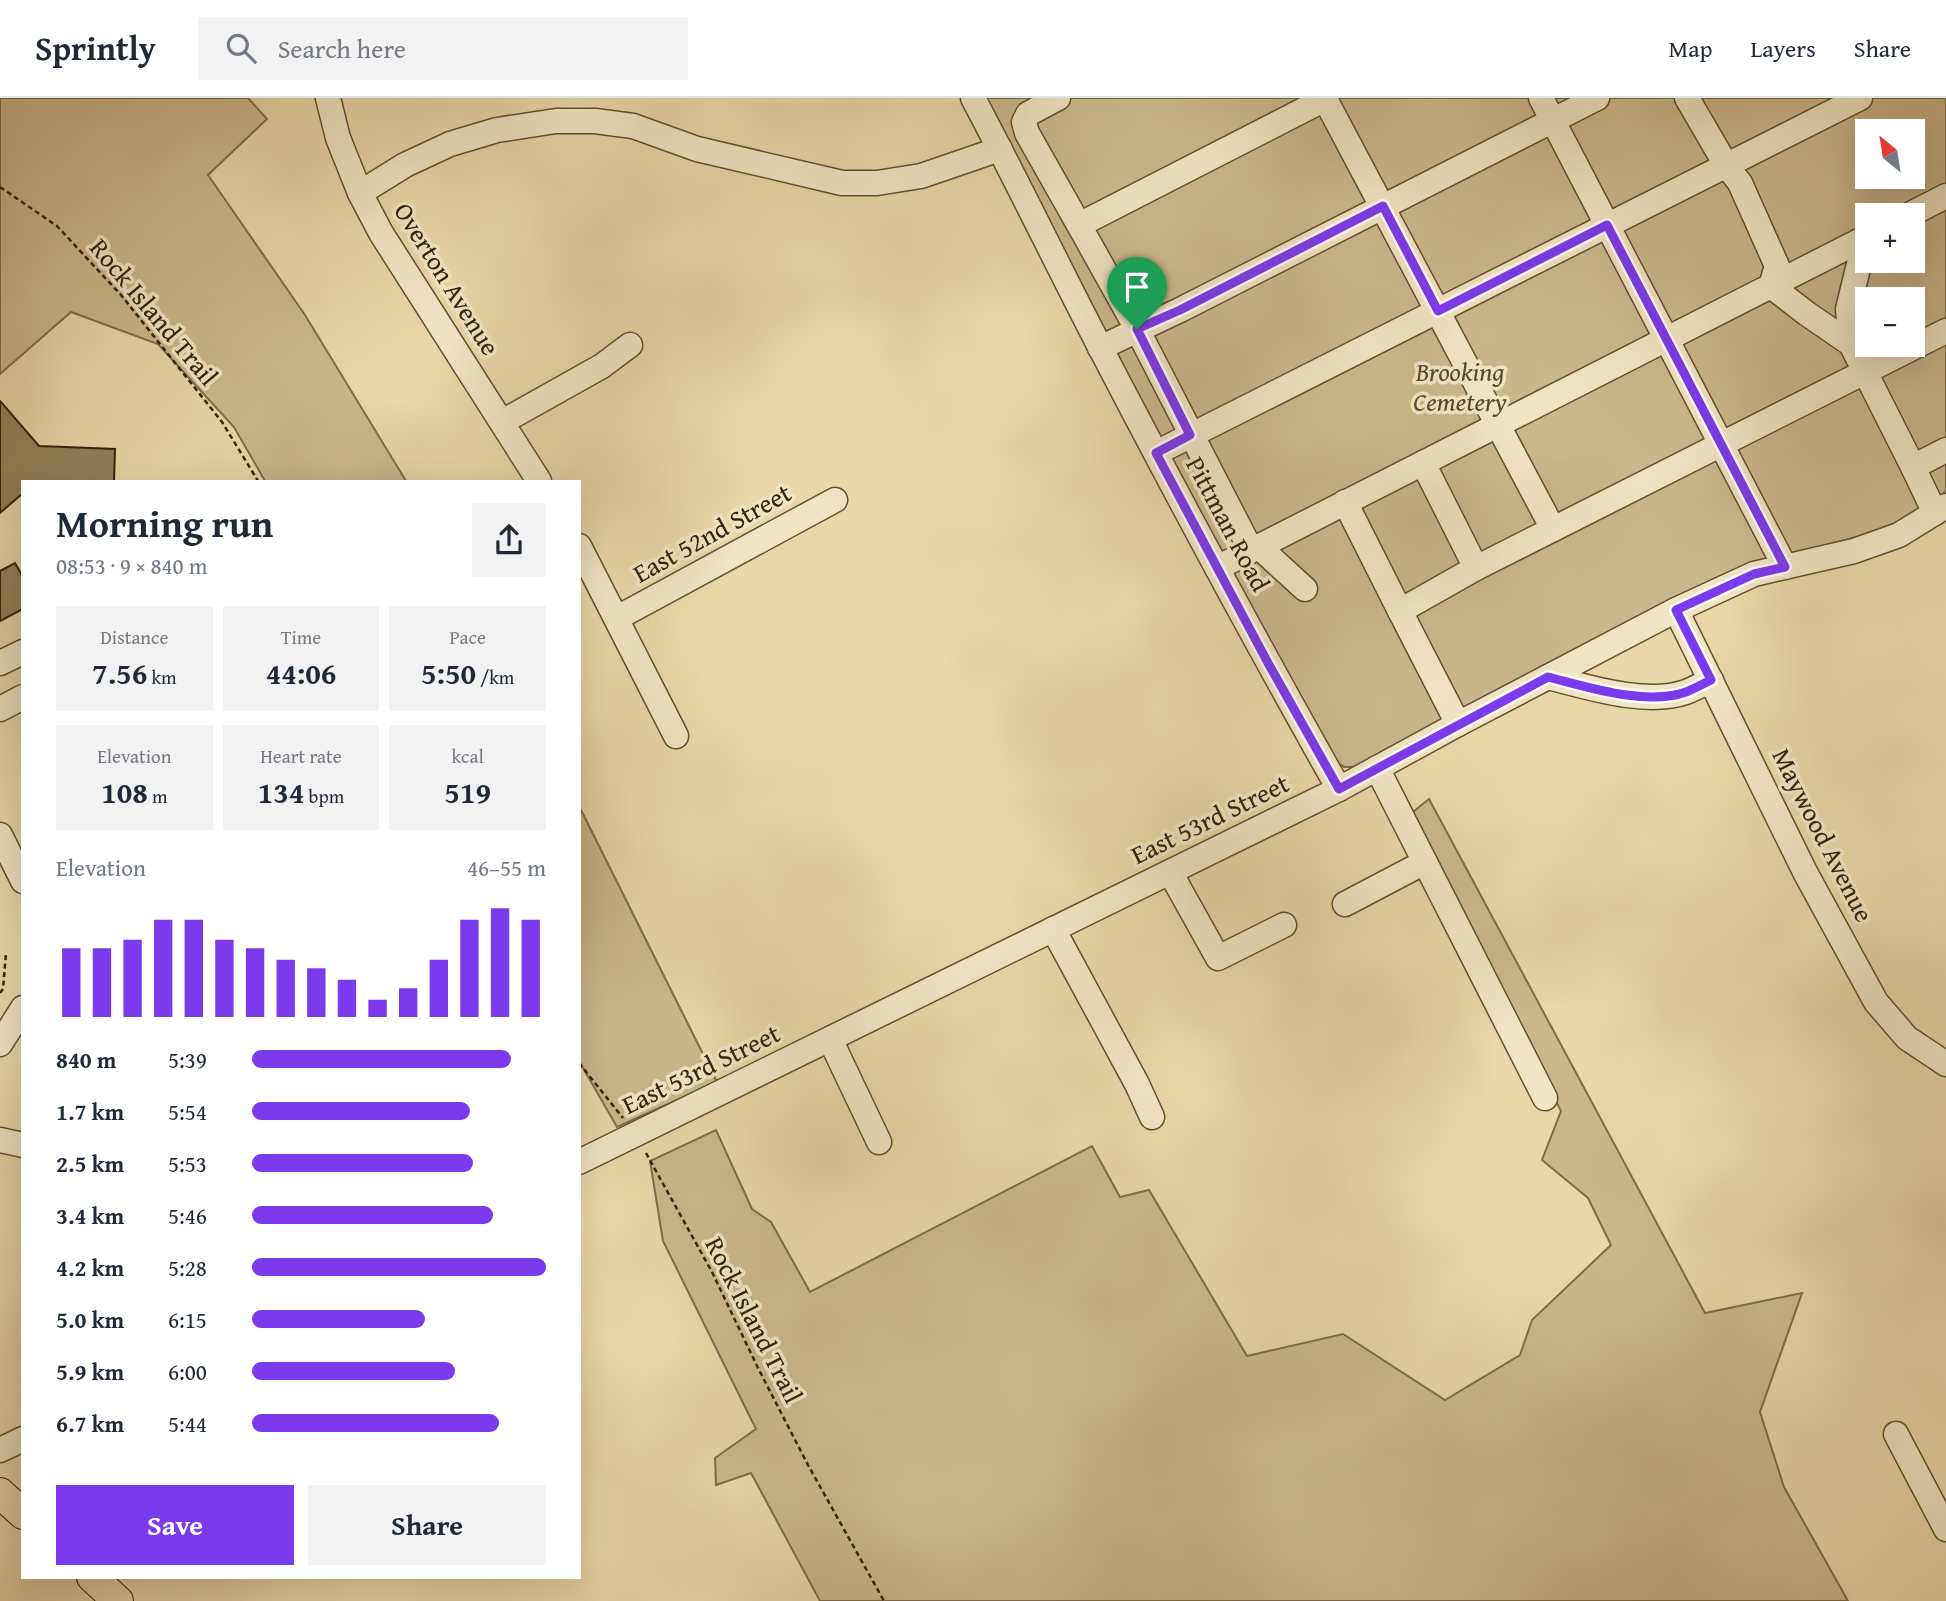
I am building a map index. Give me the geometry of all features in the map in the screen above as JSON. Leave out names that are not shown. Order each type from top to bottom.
[{"type":"main road","points":[[0,1493],[21,1512]]},
{"type":"main road","points":[[94,1579],[118,1601]]},
{"type":"street","name":"Overton Avenue","points":[[328,98],[338,138],[360,193],[381,233],[538,480]]},
{"type":"street","name":"Pittman Road","points":[[973,98],[1100,348],[1268,663],[1339,789]]},
{"type":"street","points":[[1058,98],[1028,114],[1024,122],[1027,132],[1137,329],[1190,435],[1255,548],[1305,589]]},
{"type":"street","points":[[1079,225],[1325,98],[1553,529]]},
{"type":"street","points":[[1541,98],[1785,567]]},
{"type":"street","points":[[1100,348],[1597,98]]},
{"type":"street","points":[[1687,98],[1726,165],[1740,183],[1777,266],[1771,286]]},
{"type":"street","points":[[1156,453],[1860,98]]},
{"type":"street","points":[[360,193],[405,165],[450,144],[497,130],[556,121],[595,121],[633,126],[697,149],[842,183],[877,183],[921,176],[1000,149]]},
{"type":"street","points":[[1925,207],[1946,197]]},
{"type":"street","points":[[1217,568],[1855,243]]},
{"type":"street","points":[[1825,258],[1837,258],[1847,262],[1855,276]]},
{"type":"street","points":[[1856,273],[1848,309],[1852,344],[1913,467],[1940,510]]},
{"type":"street","points":[[1771,286],[1852,344]]},
{"type":"street","points":[[1400,611],[1476,568],[1946,331]]},
{"type":"street","points":[[502,422],[602,366],[630,345]]},
{"type":"street","points":[[1913,467],[1946,450]]},
{"type":"street","points":[[1423,463],[1476,568]]},
{"type":"street","name":"East 52nd Street","points":[[617,618],[835,500]]},
{"type":"street","points":[[1345,502],[1458,724]]},
{"type":"street","name":"East 53rd Street","points":[[581,1161],[1339,789],[1676,610],[1754,574],[1854,551],[1899,535],[1940,510]]},
{"type":"street","points":[[581,550],[676,736]]},
{"type":"street","name":"Maywood Avenue","points":[[1676,610],[1805,872],[1876,1002],[1907,1038],[1946,1065]]},
{"type":"street","points":[[0,663],[21,653]]},
{"type":"street","points":[[1548,677],[1624,695],[1653,697],[1683,693],[1711,680]]},
{"type":"street","points":[[0,709],[21,698]]},
{"type":"street","points":[[1377,768],[1545,1098]]},
{"type":"street","points":[[0,835],[21,877]]},
{"type":"street","points":[[1345,904],[1425,862]]},
{"type":"street","points":[[1170,872],[1218,958],[1284,925]]},
{"type":"street","points":[[1053,929],[1152,1116]]},
{"type":"street","points":[[0,1044],[21,1011]]},
{"type":"street","points":[[830,1039],[879,1142]]},
{"type":"street","points":[[0,1140],[21,1145]]},
{"type":"street","points":[[1896,1434],[1946,1529]]},
{"type":"street","points":[[0,1450],[21,1440]]},
{"type":"path","name":"Rock Island Trail","points":[[0,187],[57,226],[121,295],[222,422],[257,480]]},
{"type":"path","points":[[0,993],[4,989],[6,953]]},
{"type":"path","name":"Rock Island Trail","points":[[581,1065],[636,1134],[712,1272],[771,1392],[884,1601]]},
{"type":"green space","points":[[0,98],[248,98],[267,119],[208,175],[305,315],[405,480],[264,480],[234,427],[158,344],[71,312],[0,374]]},
{"type":"green space","name":"Brooking Cemetery","points":[[986,98],[1946,98],[1946,491],[1894,524],[1797,552],[1357,767],[1344,767],[1334,760],[1212,539]]},
{"type":"green space","points":[[1429,799],[1705,1313],[1802,1293],[1760,1412],[1784,1487],[1848,1601],[820,1601],[751,1473],[716,1485],[715,1458],[756,1429],[663,1241],[650,1161],[716,1130],[752,1209],[771,1222],[810,1292],[1092,1146],[1120,1197],[1149,1190],[1247,1356],[1343,1334],[1445,1400],[1520,1355],[1532,1320],[1611,1245],[1588,1198],[1542,1160],[1561,1111],[1419,840],[1413,812]]},
{"type":"green space","points":[[581,810],[717,1082],[617,1127],[581,1064]]},
{"type":"building","points":[[0,401],[39,446],[115,449],[114,480],[21,480],[21,495],[0,513]]},
{"type":"building","points":[[15,563],[21,574],[21,610],[0,621],[0,571]]},
{"type":"route","points":[[1383,206],[1438,311],[1607,225],[1785,567],[1754,574],[1676,610],[1711,680],[1700,686],[1683,693],[1653,697],[1624,695],[1548,677],[1339,789],[1156,453],[1190,435],[1137,329],[1180,310],[1383,206]]}]
